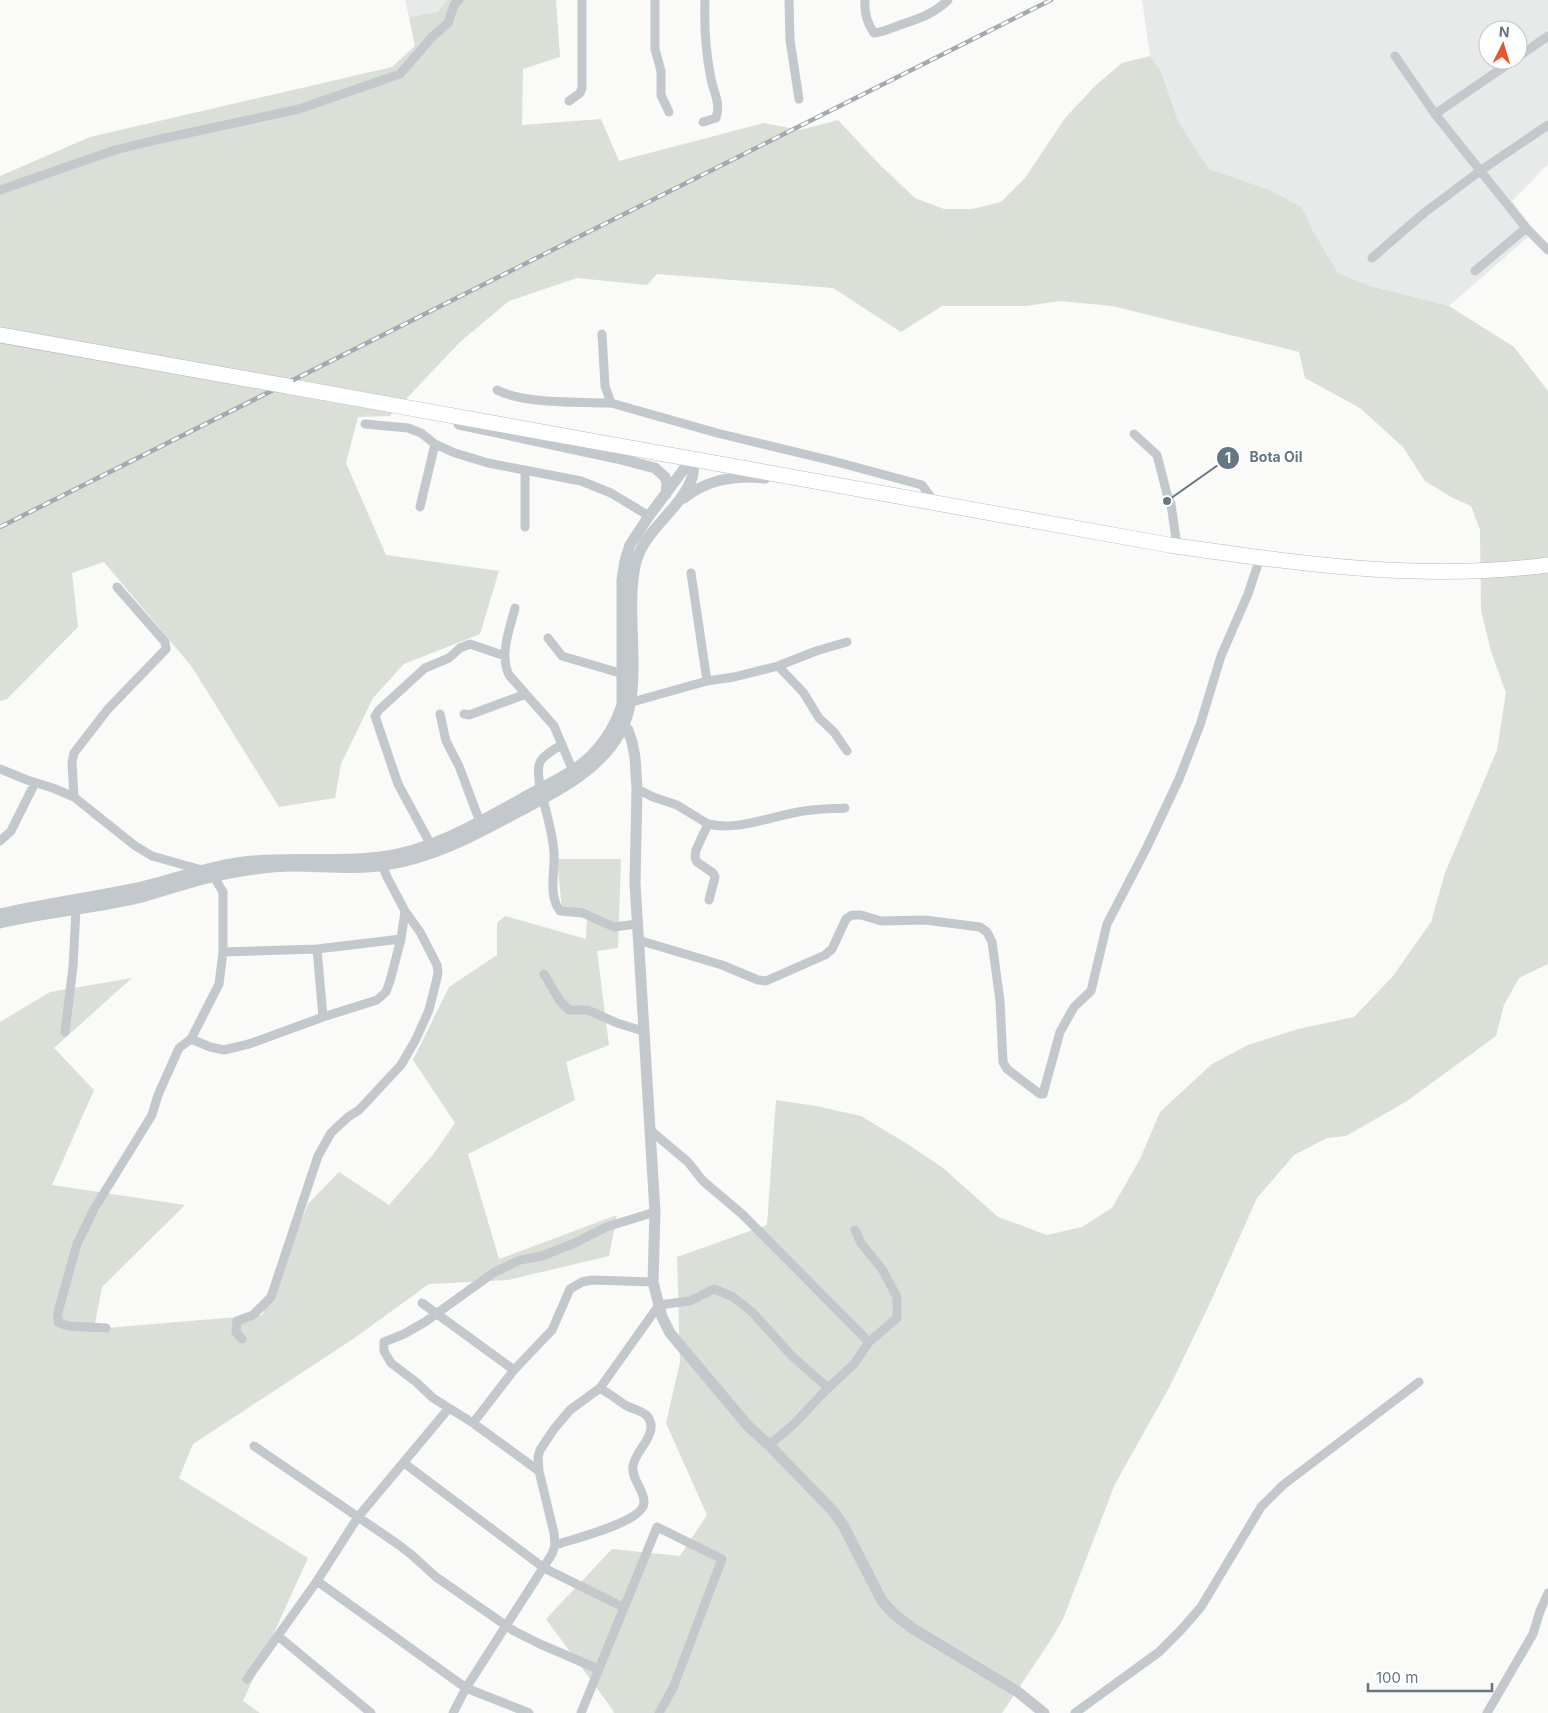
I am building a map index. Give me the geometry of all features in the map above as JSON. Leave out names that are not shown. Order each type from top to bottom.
[{"type":"highway","points":[[0,335],[1177,546],[1353,569],[1399,572],[1509,569],[1548,565]]},
{"type":"street","points":[[0,190],[115,150],[299,109],[400,74],[432,37],[448,23],[454,5],[459,0]]},
{"type":"street","points":[[569,100],[580,93],[582,88],[582,0]]},
{"type":"street","points":[[655,0],[655,48],[661,71],[661,95],[669,112]]},
{"type":"street","points":[[703,122],[716,118],[719,108],[711,79],[704,20],[705,0]]},
{"type":"street","points":[[789,0],[790,40],[799,99]]},
{"type":"street","points":[[865,0],[864,9],[869,27],[874,33],[885,32],[901,24],[918,20],[938,10],[948,0]]},
{"type":"street","points":[[1528,50],[1548,36]]},
{"type":"street","points":[[1395,56],[1435,114],[1526,228],[1548,250]]},
{"type":"street","points":[[1435,114],[1499,70]]},
{"type":"street","points":[[1372,258],[1424,213],[1480,171],[1548,125]]},
{"type":"street","points":[[1475,271],[1526,228]]},
{"type":"street","points":[[602,334],[605,386],[611,403]]},
{"type":"street","points":[[497,390],[507,395],[552,401],[611,403],[717,433],[922,486],[936,503]]},
{"type":"street","points":[[375,403],[410,413],[655,468],[665,478],[667,483],[666,495]]},
{"type":"street","points":[[366,424],[372,423],[408,428],[421,433],[436,444],[455,453],[488,463],[581,482],[611,493],[649,516]]},
{"type":"street","points":[[1134,434],[1157,455],[1171,504],[1177,546]]},
{"type":"street","points":[[420,507],[436,444]]},
{"type":"street","points":[[627,704],[623,674],[622,580],[625,561],[630,545],[649,516],[684,469],[694,459]]},
{"type":"street","points":[[0,923],[136,898],[232,872],[291,866],[355,867],[381,861],[431,844],[584,774],[601,759],[620,734],[621,722],[627,704],[632,579],[637,559],[653,531],[686,490],[693,476],[694,459]]},
{"type":"street","points":[[525,470],[525,527]]},
{"type":"street","points":[[676,504],[704,485],[724,479],[760,477],[823,482]]},
{"type":"street","points":[[638,940],[722,965],[758,980],[766,981],[825,955],[832,949],[846,919],[852,915],[861,915],[881,921],[924,920],[980,927],[987,932],[992,942],[1000,1001],[1003,1062],[1007,1069],[1040,1094],[1043,1094],[1060,1032],[1074,1007],[1091,991],[1111,916],[1180,779],[1200,725],[1221,656],[1248,594],[1260,558]]},
{"type":"street","points":[[691,573],[707,681]]},
{"type":"street","points":[[74,798],[72,762],[74,753],[108,709],[166,649],[165,642],[117,587]]},
{"type":"street","points":[[515,608],[504,656],[505,667],[509,675],[554,726],[573,771]]},
{"type":"street","points":[[548,638],[562,656],[623,674]]},
{"type":"street","points":[[627,704],[707,681],[734,677],[778,666],[816,651],[847,642]]},
{"type":"street","points":[[431,844],[398,784],[376,716],[378,710],[425,668],[449,658],[460,648],[470,644],[504,656]]},
{"type":"street","points":[[778,666],[803,692],[819,718],[834,732],[847,751]]},
{"type":"street","points":[[464,714],[469,715],[526,694]]},
{"type":"street","points":[[440,714],[446,741],[459,766],[480,822]]},
{"type":"street","points":[[0,914],[143,886],[202,870],[244,862],[280,859],[406,861],[439,851],[477,835],[541,794],[591,756],[621,722]]},
{"type":"street","points":[[621,722],[628,730],[632,742],[637,789],[635,883],[655,1212],[653,1282],[662,1317],[670,1333],[748,1426],[833,1511],[843,1525],[882,1601],[895,1615],[914,1630],[1018,1692],[1044,1713]]},
{"type":"street","points":[[561,745],[542,757],[538,765],[541,794],[554,852],[556,906],[560,911],[583,913],[614,927],[637,924]]},
{"type":"street","points":[[0,769],[74,798],[134,845],[152,856],[202,870],[214,877],[223,892],[223,952],[219,984],[191,1039],[180,1048],[158,1095],[152,1115],[94,1210],[77,1244],[71,1262],[58,1312],[58,1322],[68,1326],[106,1328]]},
{"type":"street","points":[[0,841],[11,831],[35,782]]},
{"type":"street","points":[[637,789],[677,805],[708,824],[739,825],[798,812],[845,808]]},
{"type":"street","points":[[708,824],[696,850],[695,858],[697,862],[714,873],[715,876],[709,900]]},
{"type":"street","points":[[242,1340],[236,1332],[237,1321],[253,1315],[271,1297],[318,1156],[331,1133],[348,1117],[359,1110],[400,1065],[416,1039],[429,1010],[438,973],[436,965],[420,932],[405,911],[381,861]]},
{"type":"street","points":[[65,1032],[73,967],[76,909]]},
{"type":"street","points":[[191,1039],[210,1047],[224,1050],[249,1044],[377,1000],[386,992],[390,981],[402,939],[405,911]]},
{"type":"street","points":[[223,952],[317,949],[402,939]]},
{"type":"street","points":[[317,949],[323,1017]]},
{"type":"street","points":[[544,974],[560,1002],[569,1010],[588,1010],[617,1023],[643,1031]]},
{"type":"street","points":[[650,1130],[688,1162],[703,1181],[742,1214],[869,1342]]},
{"type":"street","points":[[539,1471],[472,1423],[433,1398],[391,1363],[384,1351],[384,1342],[404,1334],[493,1273],[520,1260],[542,1256],[575,1243],[606,1227],[655,1212]]},
{"type":"street","points":[[769,1445],[794,1425],[828,1388],[854,1364],[869,1342],[897,1318],[897,1297],[882,1269],[861,1244],[855,1230]]},
{"type":"street","points":[[472,1423],[514,1370],[552,1330],[570,1289],[582,1282],[592,1280],[653,1282]]},
{"type":"street","points":[[453,1713],[466,1688],[544,1568],[555,1545],[554,1532],[539,1471],[538,1457],[540,1450],[570,1410],[600,1388],[659,1305],[690,1300],[714,1289],[733,1297],[752,1312],[792,1356],[828,1388]]},
{"type":"street","points":[[422,1303],[514,1370]]},
{"type":"street","points":[[1075,1713],[1159,1652],[1180,1631],[1200,1607],[1261,1507],[1283,1486],[1419,1382]]},
{"type":"street","points":[[555,1545],[630,1519],[641,1511],[644,1504],[644,1499],[633,1474],[633,1466],[652,1425],[648,1416],[626,1405],[600,1388]]},
{"type":"street","points":[[247,1679],[316,1581],[358,1517],[449,1408]]},
{"type":"street","points":[[254,1446],[413,1556],[436,1577],[506,1625],[540,1644],[598,1669]]},
{"type":"street","points":[[404,1463],[544,1568],[623,1607]]},
{"type":"street","points":[[581,1713],[656,1527],[722,1560],[673,1688],[659,1713]]},
{"type":"street","points":[[316,1581],[466,1688],[529,1713]]},
{"type":"street","points":[[1487,1713],[1533,1634],[1548,1593]]},
{"type":"street","points":[[278,1636],[371,1713]]},
{"type":"shaded area","points":[[405,0],[447,0],[439,12],[409,17]]},
{"type":"shaded area","points":[[447,0],[556,0],[560,57],[523,69],[522,125],[601,119],[619,161],[764,123],[800,130],[838,120],[880,165],[915,198],[944,209],[972,209],[1001,202],[1025,178],[1066,117],[1095,86],[1122,63],[1150,56],[1161,71],[1178,121],[1209,169],[1267,189],[1302,207],[1312,229],[1338,273],[1371,286],[1449,306],[1514,347],[1548,391],[1548,964],[1519,978],[1504,1005],[1496,1036],[1407,1101],[1346,1136],[1327,1138],[1294,1155],[1257,1198],[1211,1301],[1170,1386],[1115,1484],[1063,1619],[1002,1713],[614,1713],[546,1619],[612,1549],[680,1556],[707,1515],[666,1423],[680,1362],[677,1257],[767,1225],[776,1100],[816,1106],[861,1116],[943,1168],[998,1217],[1047,1235],[1082,1227],[1112,1208],[1140,1159],[1160,1112],[1212,1064],[1248,1045],[1298,1029],[1354,1017],[1393,976],[1431,922],[1445,873],[1497,750],[1506,693],[1491,651],[1481,610],[1480,530],[1471,506],[1453,498],[1425,481],[1403,447],[1360,408],[1305,378],[1299,352],[1112,306],[1060,301],[1026,306],[942,306],[901,332],[833,288],[657,274],[647,285],[577,278],[509,301],[460,342],[390,416],[358,417],[346,463],[386,555],[499,571],[480,634],[404,664],[373,698],[341,764],[335,798],[279,807],[192,667],[104,562],[72,573],[78,627],[7,699],[0,701],[0,176],[90,137],[392,67],[415,46],[409,17],[438,12]]},
{"type":"shaded area","points":[[1142,0],[1548,0],[1548,164],[1512,201],[1535,231],[1449,306],[1371,286],[1338,273],[1312,229],[1302,207],[1267,189],[1209,169],[1178,121],[1161,71],[1150,56]]},
{"type":"shaded area","points":[[557,859],[621,859],[618,948],[597,951],[609,1045],[566,1062],[575,1100],[468,1154],[499,1259],[617,1215],[609,1256],[508,1280],[429,1284],[353,1339],[193,1444],[179,1478],[308,1558],[243,1701],[260,1713],[0,1713],[0,1022],[50,992],[132,978],[54,1048],[94,1090],[52,1185],[185,1205],[102,1287],[94,1329],[262,1315],[308,1204],[339,1172],[389,1205],[432,1156],[455,1123],[413,1060],[449,987],[497,955],[497,923],[505,916],[586,939],[587,910],[562,910]]},
{"type":"railway","points":[[0,527],[1051,0]]},
{"type":"place","name":"Bota Oil","points":[[1167,501]]}]
